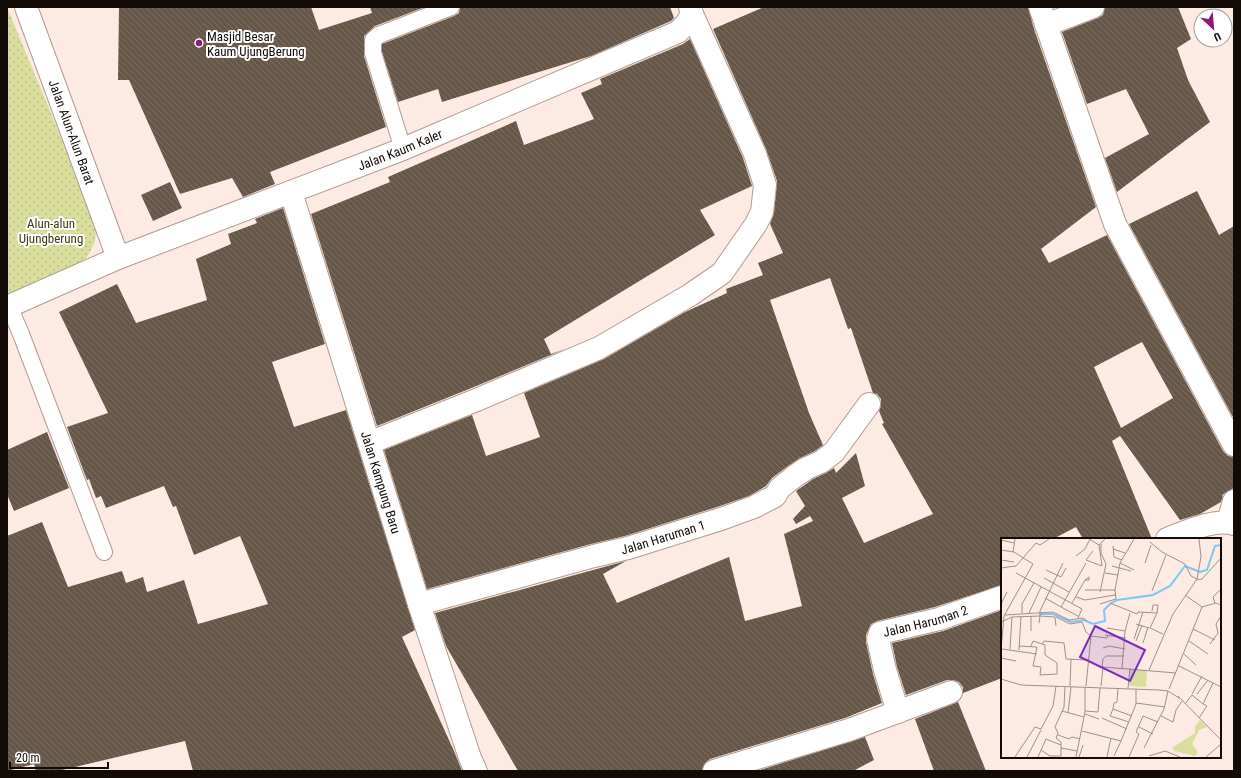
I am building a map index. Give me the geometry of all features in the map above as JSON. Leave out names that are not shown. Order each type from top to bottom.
[{"type":"street","name":"Jalan Alun-Alun Barat","points":[[26,7],[118,258]]},
{"type":"street","points":[[1093,7],[1043,16],[1114,224],[1234,445]]},
{"type":"street","name":"Jalan Kaum Kaler","points":[[8,307],[118,258],[403,149],[678,32],[686,24],[691,11]]},
{"type":"street","points":[[369,443],[474,401],[599,348],[690,296],[722,273],[756,224],[762,212],[765,185],[755,154],[691,11]]},
{"type":"street","name":"Jalan Kampung Baru","points":[[291,192],[418,604],[470,758],[476,771]]},
{"type":"street","name":"Jalan Haruman 1","points":[[418,604],[628,548],[754,507],[775,496],[780,488],[795,476],[807,468],[821,462],[834,452],[869,404]]},
{"type":"street","points":[[1170,538],[1215,522],[1231,523],[1234,501]]},
{"type":"street","name":"Jalan Haruman 2","points":[[898,712],[883,662],[878,639],[880,633],[939,618],[1001,597]]},
{"type":"street","points":[[714,771],[849,730],[951,692]]},
{"type":"lane","points":[[403,149],[373,53],[373,40],[379,35],[451,7]]},
{"type":"lane","points":[[8,307],[104,552]]},
{"type":"green space","name":"Alun-alun Ujungberung","points":[[7,7],[95,220],[96,229],[95,241],[89,254],[80,265],[7,295]]},
{"type":"building","points":[[119,7],[311,7],[319,30],[372,13],[370,7],[425,7],[375,26],[364,36],[364,56],[386,127],[270,172],[275,184],[243,197],[232,178],[180,194],[129,80],[118,80]]},
{"type":"building","points":[[460,7],[670,7],[674,18],[671,21],[591,56],[442,102],[438,89],[398,102],[382,52],[382,44],[454,16],[459,13]]},
{"type":"building","points":[[764,7],[1028,7],[1034,29],[1096,207],[1041,249],[1049,263],[1107,235],[1223,451],[1228,456],[1234,457],[1234,488],[1222,495],[1221,502],[1200,514],[1180,520],[1120,436],[1112,441],[1152,538],[1082,538],[1076,527],[1055,538],[1001,538],[1001,585],[935,607],[877,621],[871,624],[866,635],[866,642],[873,674],[882,703],[845,718],[710,759],[705,763],[702,771],[518,771],[446,646],[435,613],[626,561],[603,574],[617,603],[729,557],[745,621],[802,606],[784,534],[813,521],[810,516],[796,524],[793,519],[805,506],[796,491],[813,479],[834,468],[836,473],[856,453],[865,486],[842,498],[864,543],[933,514],[882,424],[884,423],[879,411],[881,399],[877,394],[873,393],[851,328],[848,329],[830,278],[770,300],[809,413],[823,445],[788,466],[772,478],[766,486],[749,496],[625,536],[427,589],[384,450],[472,415],[486,456],[540,437],[524,393],[604,359],[685,312],[727,293],[726,289],[763,275],[758,263],[783,253],[770,224],[774,213],[777,181],[766,149],[713,29]],"holes":[[[1142,342],[1173,398],[1121,428],[1094,367]]]},
{"type":"building","points":[[1105,7],[1178,7],[1191,39],[1177,48],[1188,80],[1210,122],[1117,192],[1105,158],[1149,134],[1126,89],[1087,104],[1062,32],[1098,18],[1103,15]]},
{"type":"building","points":[[690,39],[743,158],[752,186],[700,210],[715,235],[544,339],[551,354],[565,349],[377,426],[311,214],[390,182],[388,177],[516,121],[524,145],[594,119],[581,93],[602,84],[600,79],[683,44]]},
{"type":"building","points":[[170,182],[182,208],[153,221],[141,195]]},
{"type":"building","points":[[1197,191],[1219,235],[1234,226],[1234,419],[1129,224]]},
{"type":"building","points":[[283,208],[325,344],[272,362],[294,427],[346,410],[415,630],[402,637],[462,771],[193,771],[185,741],[58,771],[36,771],[34,764],[7,771],[7,536],[42,522],[68,587],[122,571],[126,583],[143,577],[147,592],[184,580],[198,624],[268,604],[240,536],[194,555],[176,506],[173,507],[164,486],[106,508],[101,496],[96,498],[89,479],[87,480],[67,427],[108,413],[59,312],[117,284],[136,323],[207,300],[196,259],[231,244],[228,234],[257,223],[255,219]]},
{"type":"building","points":[[47,432],[69,488],[14,511],[7,494],[7,450]]},
{"type":"building","points":[[1001,610],[1001,678],[963,693],[963,687],[959,682],[947,680],[906,695],[897,667],[892,643],[943,631]]},
{"type":"building","points":[[958,702],[986,771],[934,771],[915,719]]},
{"type":"building","points":[[865,737],[874,760],[853,771],[757,771]]},
{"type":"place","name":"Masjid Besar Kaum UjungBerung","points":[[199,43]]}]
